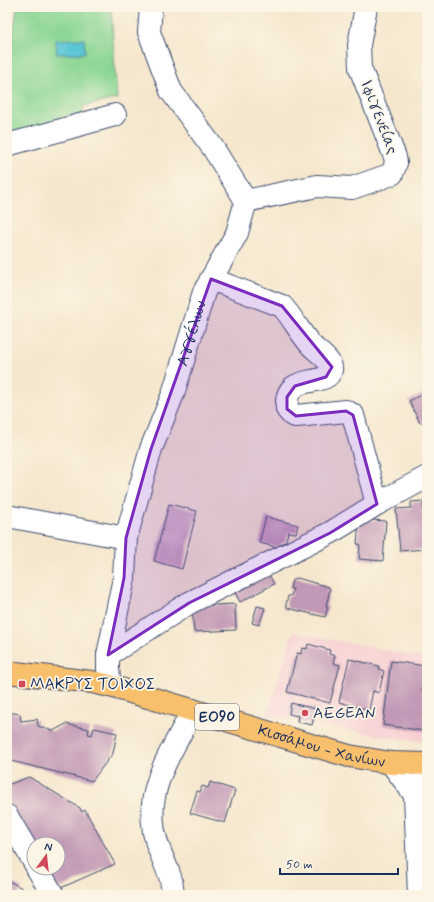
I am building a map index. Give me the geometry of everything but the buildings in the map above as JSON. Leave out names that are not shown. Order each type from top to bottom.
[{"type":"main road","name":"Κισσάμου - Χανίων","points":[[7,672],[92,682],[110,686],[320,749],[349,756],[391,762],[427,764]]},
{"type":"street","points":[[151,7],[149,32],[171,91],[213,148],[246,201]]},
{"type":"street","name":"Ιφιγενείας","points":[[246,201],[316,186],[352,188],[392,174],[396,163],[395,157],[360,68],[359,45],[366,7]]},
{"type":"street","points":[[7,145],[115,115]]},
{"type":"street","name":"Αγγέλων","points":[[110,686],[108,655],[124,578],[126,538],[150,449],[173,394],[204,292],[237,233],[246,201]]},
{"type":"street","points":[[211,279],[282,306],[290,314],[311,345],[329,361],[332,367],[331,371],[326,377],[295,386],[290,390],[286,401],[287,409],[296,416],[346,411],[353,415],[377,504]]},
{"type":"street","points":[[108,655],[189,603],[330,533],[377,504],[427,478]]},
{"type":"street","points":[[7,516],[126,538]]},
{"type":"street","points":[[173,895],[170,876],[158,845],[153,825],[152,799],[160,773],[193,710]]},
{"type":"street","points":[[391,762],[415,795]]},
{"type":"street","points":[[419,895],[415,795],[427,774]]},
{"type":"street","points":[[7,816],[26,848]]},
{"type":"street","points":[[42,876],[53,895]]},
{"type":"highlighted area","points":[[211,279],[282,306],[332,367],[326,377],[295,386],[287,397],[287,409],[296,416],[346,411],[353,415],[377,504],[330,533],[189,603],[108,655],[124,578],[126,538],[151,449]]},
{"type":"shaded area","points":[[293,632],[427,658],[427,742],[386,737],[267,715]]},
{"type":"green space","points":[[17,7],[111,7],[117,99],[83,106],[85,123],[7,145],[7,83]]},
{"type":"water","points":[[84,39],[85,53],[57,54],[56,40]]},
{"type":"place","name":"ΜΑΚΡΥΣ ΤΟΙΧΟΣ","points":[[22,684]]},
{"type":"place","name":"AEGEAN","points":[[305,713]]}]
